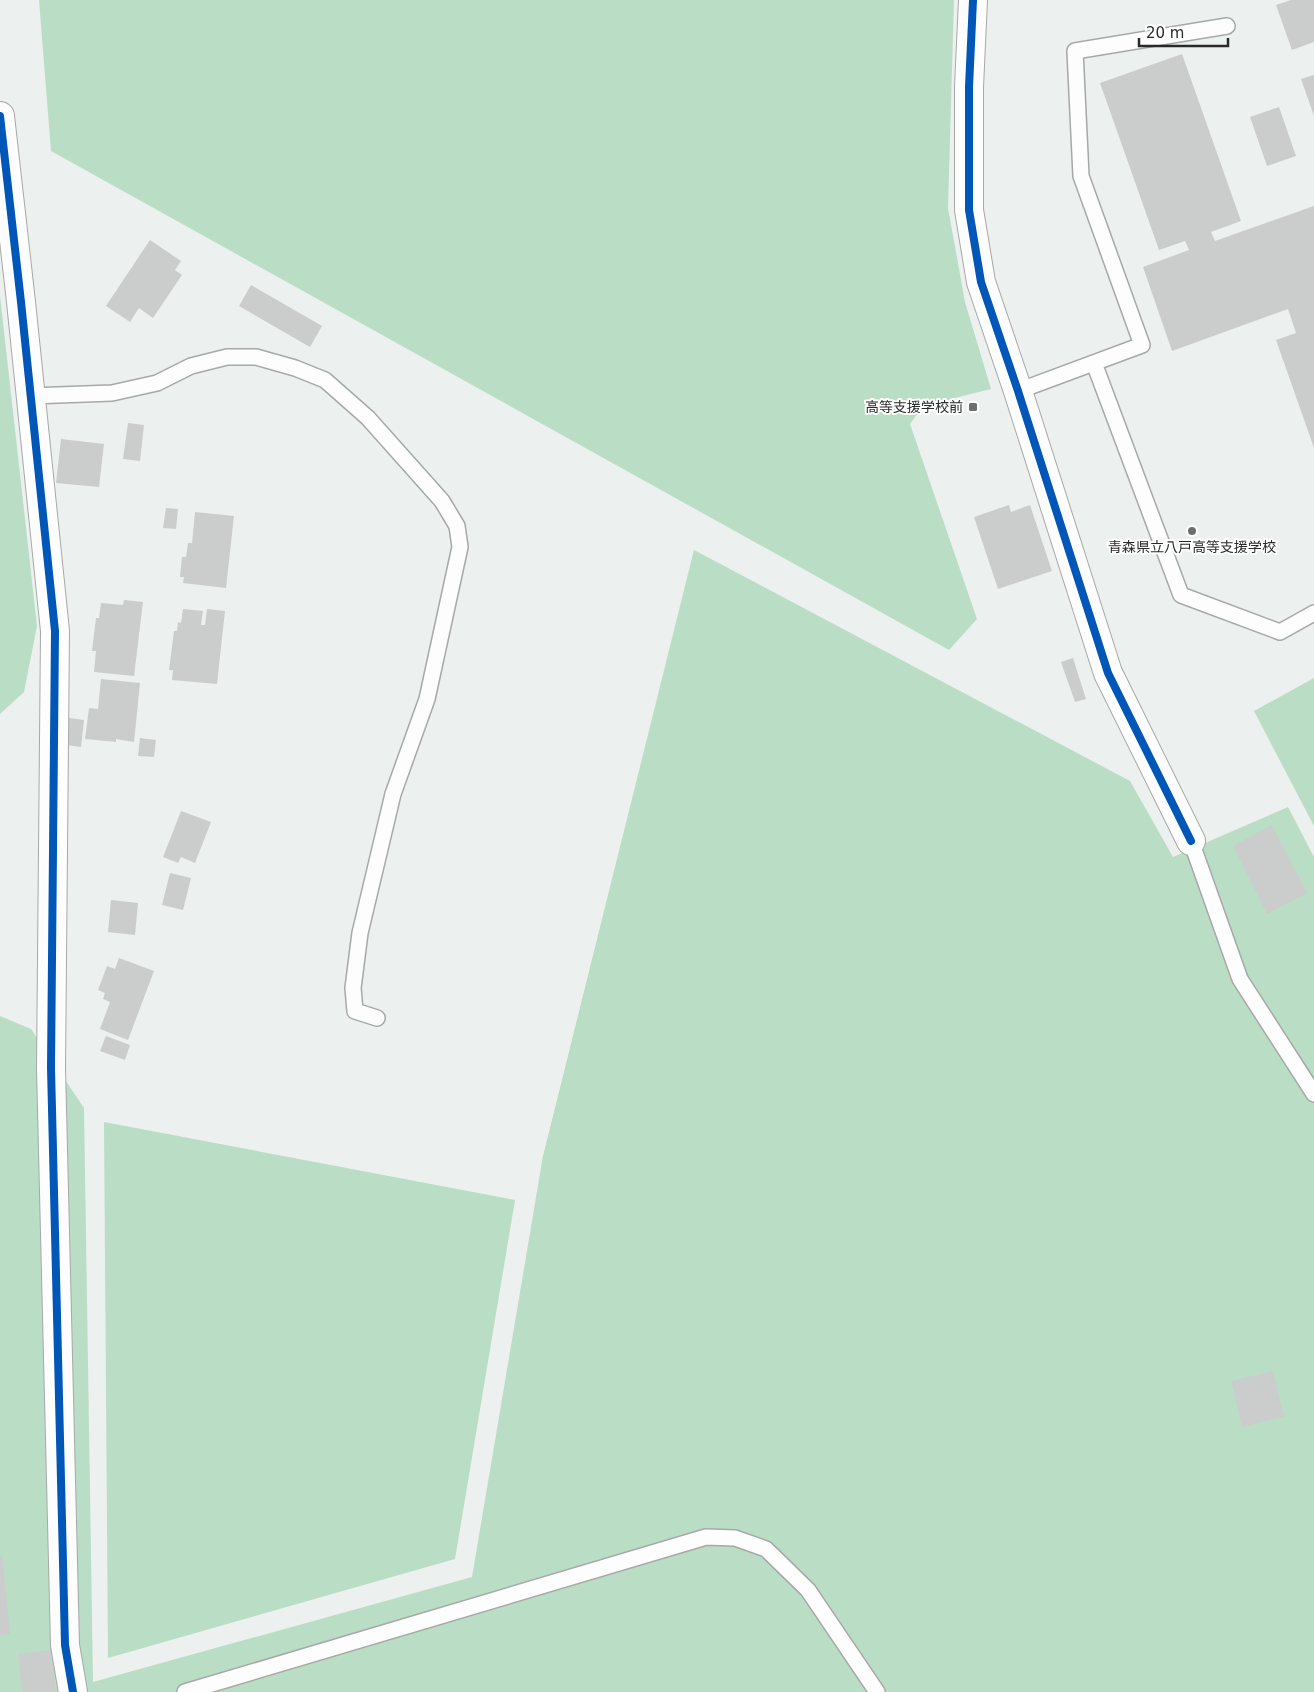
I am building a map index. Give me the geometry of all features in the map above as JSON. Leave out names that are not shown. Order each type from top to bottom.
[{"type":"street","points":[[972,0],[969,210],[981,282],[1018,391],[1108,673],[1191,841]]},
{"type":"street","points":[[0,116],[55,631],[51,1068],[65,1645],[74,1692]]},
{"type":"lane","points":[[1018,391],[1142,345],[1081,176],[1075,51],[1226,26]]},
{"type":"lane","points":[[31,396],[112,393],[157,384],[191,366],[227,358],[256,357],[295,368],[325,380],[368,418],[442,501],[457,526],[460,548],[427,699],[393,794],[360,934],[353,988],[355,1011],[377,1018]]},
{"type":"lane","points":[[1094,363],[1181,595],[1280,632],[1314,613]]},
{"type":"lane","points":[[1191,841],[1240,979],[1314,1094]]},
{"type":"lane","points":[[185,1692],[706,1537],[735,1538],[766,1548],[808,1590],[876,1692]]},
{"type":"green space","points":[[39,0],[954,0],[948,208],[965,302],[991,389],[923,406],[910,424],[977,619],[949,650],[51,151]]},
{"type":"green space","points":[[0,296],[37,626],[24,692],[0,714]]},
{"type":"green space","points":[[694,550],[1130,781],[1173,857],[1288,807],[1314,857],[1314,1692],[0,1692],[0,1016],[31,1029],[84,1108],[93,1682],[472,1577],[543,1156]]},
{"type":"green space","points":[[1314,678],[1314,826],[1254,711]]},
{"type":"green space","points":[[104,1122],[515,1200],[455,1559],[108,1658]]},
{"type":"building","points":[[1291,0],[1314,0],[1314,42],[1292,50],[1276,5]]},
{"type":"building","points":[[1182,54],[1241,221],[1211,232],[1215,241],[1314,206],[1314,448],[1276,340],[1296,333],[1288,309],[1172,351],[1143,267],[1189,250],[1185,241],[1159,250],[1100,83]]},
{"type":"building","points":[[1314,75],[1314,116],[1301,79]]},
{"type":"building","points":[[1279,107],[1296,156],[1267,166],[1250,117]]},
{"type":"building","points":[[150,240],[181,261],[175,270],[182,275],[153,318],[139,308],[130,322],[106,306]]},
{"type":"building","points":[[251,285],[322,326],[310,347],[239,306]]},
{"type":"building","points":[[128,423],[144,425],[140,461],[123,459]]},
{"type":"building","points":[[61,439],[104,444],[99,487],[56,483]]},
{"type":"building","points":[[1009,505],[1011,512],[1030,505],[1052,571],[998,589],[974,517]]},
{"type":"building","points":[[166,508],[178,509],[176,529],[163,528]]},
{"type":"building","points":[[195,512],[234,516],[226,588],[183,583],[184,577],[180,577],[182,557],[186,557],[188,543],[192,543]]},
{"type":"building","points":[[124,600],[143,602],[134,676],[94,672],[96,651],[92,651],[96,618],[99,618],[101,603],[123,605]]},
{"type":"building","points":[[183,609],[203,611],[201,625],[205,625],[207,609],[225,611],[217,684],[172,680],[173,670],[169,670],[174,631],[177,631],[178,622],[181,623]]},
{"type":"building","points":[[1073,658],[1086,699],[1075,702],[1061,662]]},
{"type":"building","points":[[101,679],[140,683],[134,742],[116,739],[116,742],[85,739],[89,708],[98,709]]},
{"type":"building","points":[[69,718],[84,720],[81,747],[66,745]]},
{"type":"building","points":[[140,738],[156,740],[154,757],[138,756]]},
{"type":"building","points":[[181,811],[211,822],[195,863],[181,857],[178,863],[163,857]]},
{"type":"building","points":[[1272,825],[1307,893],[1267,914],[1233,846]]},
{"type":"building","points":[[170,873],[191,878],[183,910],[162,905]]},
{"type":"building","points":[[111,900],[138,903],[135,935],[108,932]]},
{"type":"building","points":[[119,958],[154,971],[128,1040],[100,1029],[110,1002],[103,999],[105,993],[98,990],[107,966],[115,969]]},
{"type":"building","points":[[106,1036],[130,1045],[125,1060],[100,1051]]},
{"type":"building","points":[[1273,1371],[1284,1417],[1242,1427],[1231,1381]]},
{"type":"building","points":[[0,1555],[2,1555],[10,1634],[0,1635]]},
{"type":"building","points":[[51,1650],[56,1692],[22,1692],[18,1654]]},
{"type":"cycle path","points":[[973,0],[969,87],[969,210],[981,282],[1018,391],[1108,673],[1191,841]]},
{"type":"cycle path","points":[[0,116],[55,631],[51,1068],[65,1645],[73,1692]]},
{"type":"place","name":"高等支援学校前","points":[[973,407]]},
{"type":"place","name":"青森県立八戸高等支援学校","points":[[1192,531]]}]
